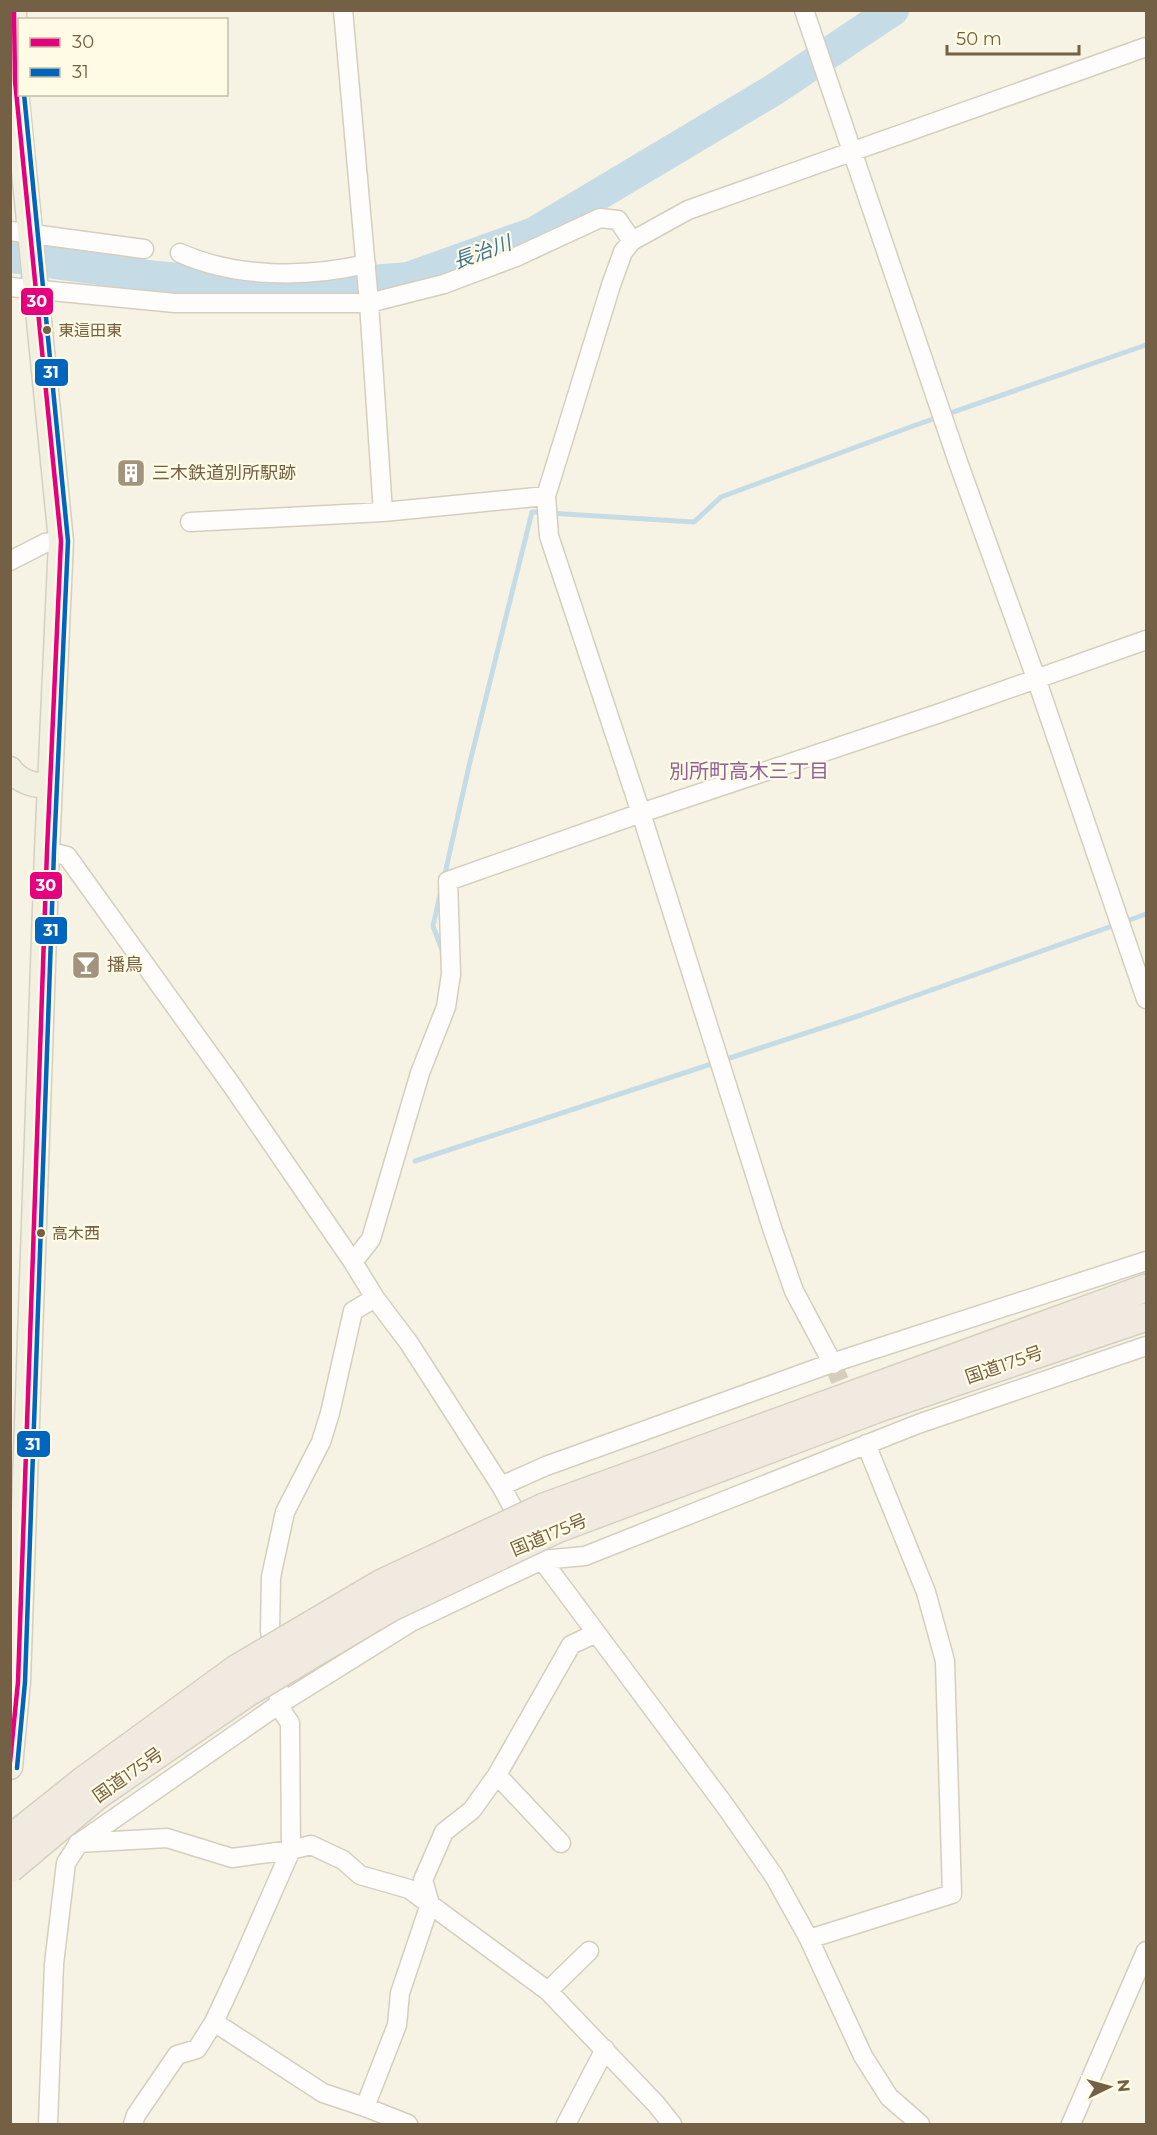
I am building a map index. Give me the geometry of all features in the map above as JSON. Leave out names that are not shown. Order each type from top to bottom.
[{"type":"highway","name":"国道175号","points":[[21,1840],[84,1780],[236,1669],[382,1583],[1146,1288]]},
{"type":"highway","name":"国道175号","points":[[10,1869],[98,1795],[247,1693],[390,1608],[550,1518],[1146,1317]]},
{"type":"main road","points":[[10,1767],[18,1682],[47,851],[61,541],[36,290],[20,233],[14,10]]},
{"type":"main road","points":[[10,769],[35,786],[50,786]]},
{"type":"street","points":[[343,10],[366,264],[383,513]]},
{"type":"street","points":[[804,10],[958,462],[1036,678],[1146,999]]},
{"type":"street","points":[[832,1363],[794,1291],[773,1231],[641,813],[551,547],[546,496],[611,285],[623,252],[632,241],[688,210],[1146,47]]},
{"type":"street","points":[[10,286],[176,303],[369,303],[444,284],[516,257],[600,218],[618,220],[632,241]]},
{"type":"street","points":[[20,233],[144,249]]},
{"type":"street","points":[[180,253],[199,261],[232,269],[265,272],[334,271],[366,264]]},
{"type":"street","points":[[190,522],[383,513],[546,496]]},
{"type":"street","points":[[10,561],[45,543],[61,541]]},
{"type":"street","points":[[353,1262],[371,1239],[420,1073],[446,1008],[451,974],[448,881],[1146,640]]},
{"type":"street","points":[[47,851],[67,856],[233,1087],[353,1262],[375,1298],[409,1343],[501,1486],[542,1560],[774,1876],[809,1940],[863,2056],[889,2097],[920,2124]]},
{"type":"street","points":[[501,1486],[546,1466],[832,1363],[1146,1261]]},
{"type":"street","points":[[134,2124],[136,2115],[177,2055],[197,2049],[214,2022],[291,1850],[290,1723],[278,1705],[280,1687],[270,1631],[271,1577],[285,1512],[321,1442],[330,1413],[353,1311],[375,1298]]},
{"type":"street","points":[[48,2124],[54,1964],[66,1863],[79,1843],[278,1705],[411,1622],[542,1560],[585,1556],[918,1424],[1146,1346]]},
{"type":"street","points":[[809,1940],[952,1894],[945,1661],[926,1592],[866,1444]]},
{"type":"street","points":[[365,2107],[397,2025],[400,1993],[430,1904],[423,1880],[444,1832],[472,1810],[496,1775],[571,1645],[596,1633]]},
{"type":"street","points":[[496,1775],[561,1843]]},
{"type":"street","points":[[21,1840],[79,1843],[167,1838],[232,1858],[311,1845],[343,1860],[360,1875],[410,1889],[548,1991],[656,2104],[672,2124]]},
{"type":"street","points":[[548,1991],[589,1951]]},
{"type":"street","points":[[1071,2124],[1146,1951]]},
{"type":"street","points":[[214,2022],[323,2093],[408,2124]]},
{"type":"street","points":[[566,2124],[604,2049]]},
{"type":"waterway","name":"長治川","points":[[10,257],[157,277],[287,288],[408,278],[534,233],[775,89],[893,10]]},
{"type":"waterway","points":[[444,878],[469,766],[532,512],[694,522],[721,497],[913,426],[1146,345]]},
{"type":"waterway","points":[[441,890],[433,926],[444,955]]},
{"type":"waterway","points":[[415,1161],[861,1015],[1146,914]]},
{"type":"tunnel","points":[[833,1364],[866,1444]]},
{"type":"transit line","name":"30","points":[[10,1762],[18,1682],[47,851],[61,541],[15,81],[14,10]]},
{"type":"transit line","name":"31","points":[[17,1768],[25,1682],[54,851],[68,541],[24,96]]},
{"type":"place","name":"東這田東","points":[[47,330]]},
{"type":"place","name":"三木鉄道別所駅跡","points":[[131,473]]},
{"type":"place","name":"播鳥","points":[[86,965]]},
{"type":"place","name":"高木西","points":[[41,1233]]},
{"type":"district","name":"別所町高木三丁目","points":[[749,771]]}]
